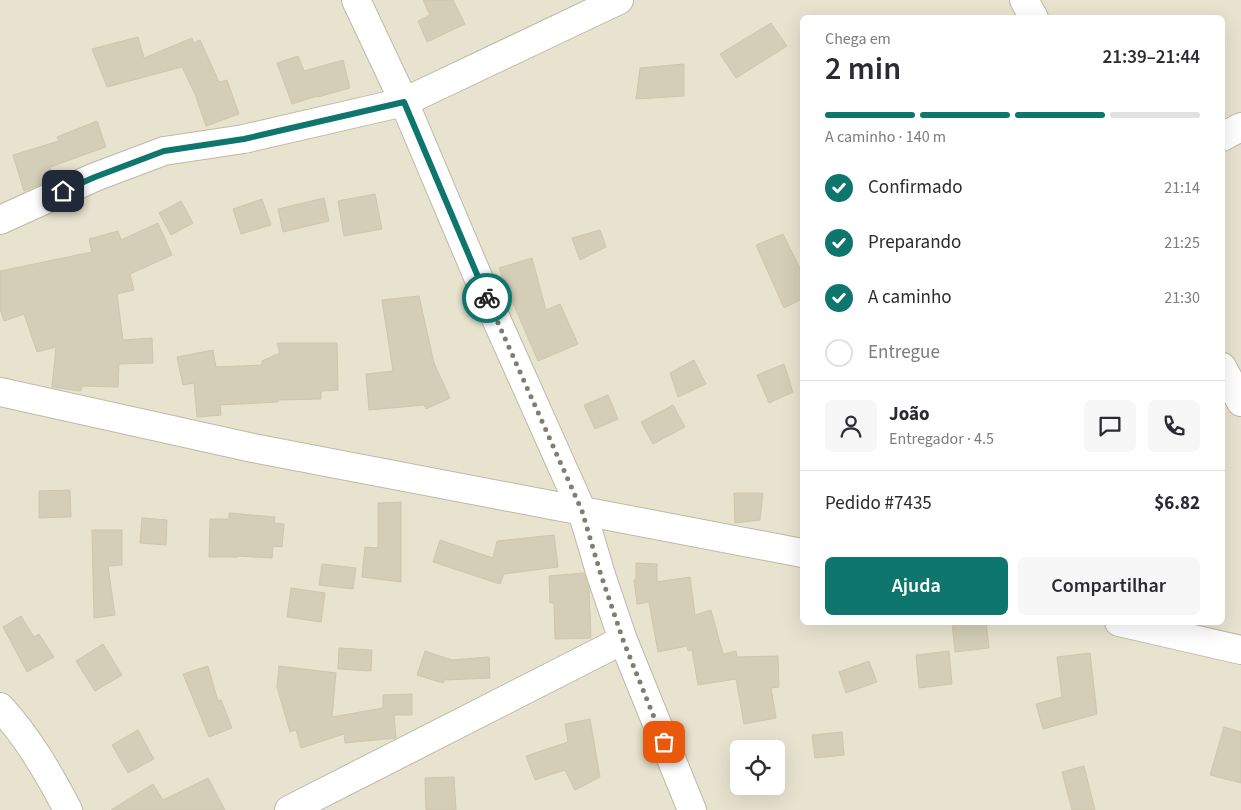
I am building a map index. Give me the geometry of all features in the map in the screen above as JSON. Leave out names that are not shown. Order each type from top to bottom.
[{"type":"street","points":[[356,0],[404,102],[489,303],[582,511],[623,640],[692,810]]},
{"type":"street","points":[[0,220],[95,177],[164,151],[244,139],[404,102],[619,0]]},
{"type":"street","points":[[1024,0],[1032,15]]},
{"type":"street","points":[[1225,135],[1241,127]]},
{"type":"street","points":[[1225,373],[1241,402]]},
{"type":"street","points":[[0,392],[253,448],[800,553]]},
{"type":"street","points":[[1132,625],[1241,650]]},
{"type":"street","points":[[289,810],[623,640]]},
{"type":"street","points":[[0,707],[10,718],[50,776],[68,810]]},
{"type":"shaded area","points":[[0,0],[1241,0],[1241,810],[0,810]]},
{"type":"building","points":[[423,0],[453,0],[465,24],[427,42],[418,21],[430,15]]},
{"type":"building","points":[[771,23],[787,46],[736,78],[720,54]]},
{"type":"building","points":[[138,37],[144,58],[192,38],[194,43],[200,40],[219,82],[227,80],[239,114],[206,126],[195,94],[182,67],[107,87],[92,49]]},
{"type":"building","points":[[298,56],[304,71],[343,60],[350,88],[292,104],[277,63]]},
{"type":"building","points":[[684,64],[684,96],[636,99],[640,68]]},
{"type":"building","points":[[97,121],[106,147],[50,167],[54,179],[24,191],[13,155],[59,141],[57,137]]},
{"type":"building","points":[[375,194],[382,229],[344,236],[338,201]]},
{"type":"building","points":[[324,198],[329,221],[283,232],[278,209]]},
{"type":"building","points":[[262,199],[271,225],[241,234],[233,209]]},
{"type":"building","points":[[181,201],[193,223],[171,235],[159,213]]},
{"type":"building","points":[[158,223],[172,255],[130,274],[134,290],[117,294],[123,340],[152,338],[153,363],[119,364],[118,387],[82,386],[81,391],[52,387],[56,347],[37,352],[24,314],[4,321],[0,309],[0,271],[92,252],[89,239],[118,231],[121,240]]},
{"type":"building","points":[[600,230],[606,247],[580,260],[572,238]]},
{"type":"building","points":[[783,234],[800,268],[800,300],[784,308],[756,245]]},
{"type":"building","points":[[532,258],[546,310],[560,304],[578,344],[538,361],[506,289],[499,268]]},
{"type":"building","points":[[419,296],[434,363],[450,398],[426,409],[424,405],[369,410],[366,374],[393,371],[382,300]]},
{"type":"building","points":[[277,343],[337,343],[338,390],[321,391],[321,399],[278,400],[278,402],[220,405],[221,415],[197,417],[194,383],[183,385],[177,357],[213,350],[216,367],[262,365],[262,361],[280,353]]},
{"type":"building","points":[[694,360],[706,384],[678,397],[670,373]]},
{"type":"building","points":[[784,364],[793,392],[769,403],[757,375]]},
{"type":"building","points":[[608,395],[618,419],[595,429],[584,405]]},
{"type":"building","points":[[673,405],[685,427],[653,444],[641,422]]},
{"type":"building","points":[[70,490],[71,517],[39,518],[39,491]]},
{"type":"building","points":[[734,493],[763,493],[760,520],[735,523]]},
{"type":"building","points":[[401,502],[401,582],[362,577],[365,547],[378,548],[378,503]]},
{"type":"building","points":[[229,513],[275,517],[274,523],[284,524],[282,547],[273,546],[272,558],[209,557],[210,519],[229,519]]},
{"type":"building","points":[[142,518],[167,520],[166,545],[140,543]]},
{"type":"building","points":[[92,530],[122,530],[122,565],[108,566],[115,615],[94,618]]},
{"type":"building","points":[[554,535],[558,567],[504,574],[500,584],[433,562],[440,540],[493,558],[497,541]]},
{"type":"building","points":[[636,563],[657,564],[657,582],[690,577],[695,615],[711,610],[723,654],[736,651],[737,657],[778,656],[779,687],[771,688],[776,718],[744,724],[736,679],[698,685],[692,650],[688,651],[687,646],[658,652],[649,602],[637,604],[634,580],[636,579]]},
{"type":"building","points":[[322,564],[356,568],[353,589],[319,585]]},
{"type":"building","points":[[584,573],[589,589],[591,638],[555,639],[554,603],[550,603],[549,576]]},
{"type":"building","points":[[291,588],[325,593],[321,622],[287,617]]},
{"type":"building","points":[[21,616],[34,637],[39,634],[54,657],[27,672],[3,627]]},
{"type":"building","points":[[952,625],[986,625],[989,648],[955,652]]},
{"type":"building","points":[[103,644],[122,675],[95,691],[76,661]]},
{"type":"building","points":[[339,648],[372,650],[371,671],[338,669]]},
{"type":"building","points":[[425,651],[452,660],[489,657],[490,678],[444,680],[443,683],[417,675]]},
{"type":"building","points":[[949,651],[952,684],[919,688],[916,655]]},
{"type":"building","points":[[1090,653],[1097,714],[1043,729],[1036,704],[1062,697],[1057,657]]},
{"type":"building","points":[[869,661],[877,682],[846,693],[839,672]]},
{"type":"building","points":[[208,666],[218,701],[221,700],[232,728],[209,737],[183,674]]},
{"type":"building","points":[[279,666],[336,673],[332,717],[383,708],[383,695],[412,694],[412,715],[394,715],[396,738],[345,743],[344,734],[301,748],[296,730],[290,732],[277,687]]},
{"type":"building","points":[[590,719],[600,777],[575,790],[565,770],[535,780],[526,756],[568,742],[565,724]]},
{"type":"building","points":[[1224,727],[1241,732],[1241,783],[1210,775]]},
{"type":"building","points":[[138,730],[154,759],[128,773],[112,745]]},
{"type":"building","points":[[842,732],[844,755],[815,758],[812,735]]},
{"type":"building","points":[[1084,766],[1095,810],[1072,810],[1062,772]]},
{"type":"building","points":[[454,777],[456,810],[426,810],[425,778]]},
{"type":"building","points":[[208,778],[225,810],[111,810],[153,784],[163,800]]},
{"type":"way so far","points":[[487,298],[582,511],[623,640],[664,742]]},
{"type":"route","points":[[63,191],[164,151],[244,139],[404,102],[487,298]]}]
